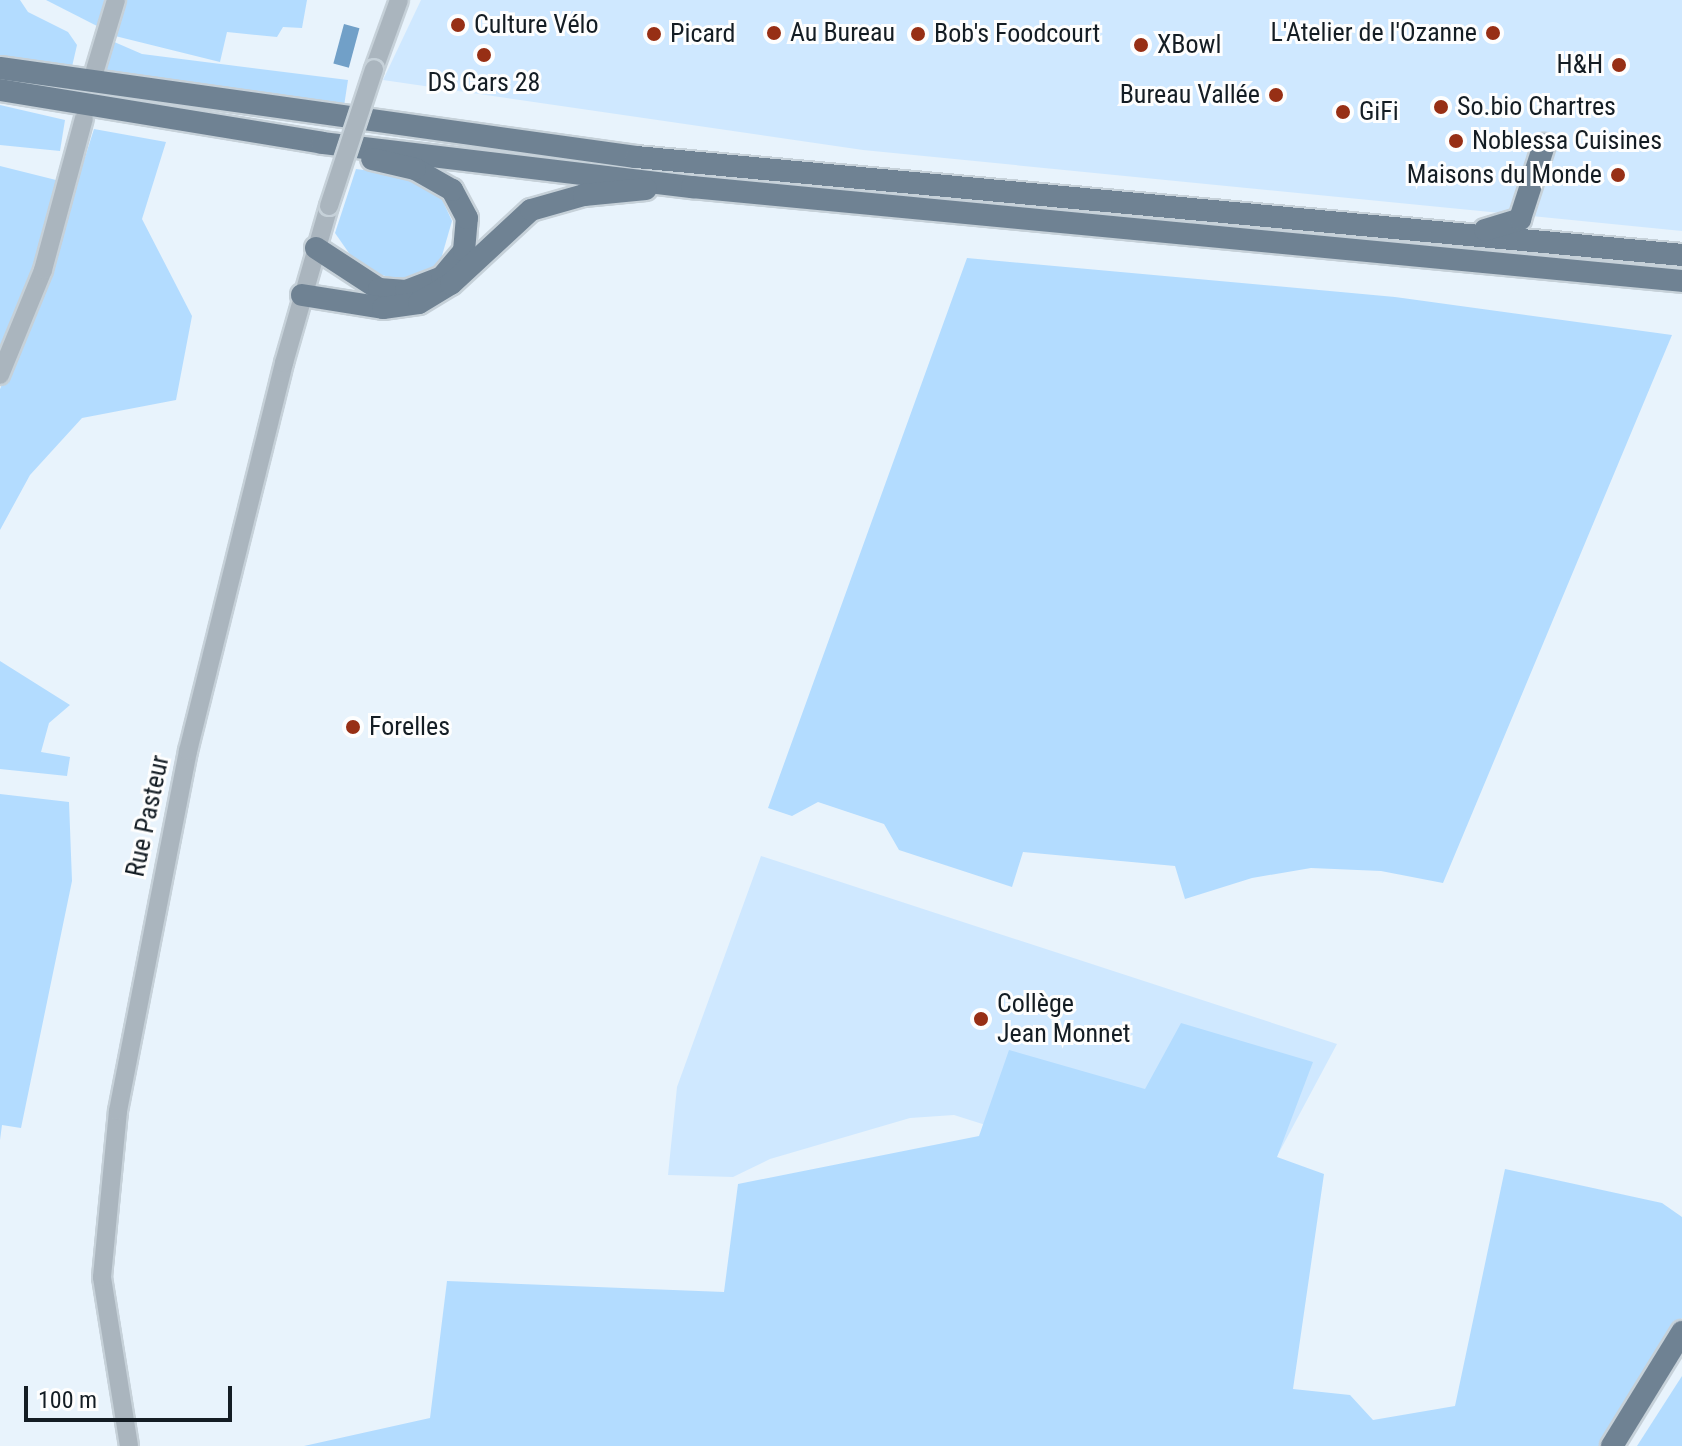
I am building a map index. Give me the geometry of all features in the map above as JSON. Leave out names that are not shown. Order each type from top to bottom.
[{"type":"main road","points":[[0,68],[636,157],[1682,255]]},
{"type":"main road","points":[[0,90],[322,143],[692,187],[1682,281]]},
{"type":"main road","points":[[316,248],[379,289],[406,291],[448,271],[464,251],[467,235],[467,218],[452,190],[433,176],[356,158],[322,143]]},
{"type":"main road","points":[[1461,233],[1520,219],[1544,145]]},
{"type":"main road","points":[[302,295],[383,308],[419,303],[451,284],[531,210],[584,195],[692,187]]},
{"type":"main road","points":[[1612,1446],[1682,1332]]},
{"type":"street","points":[[95,70],[116,0]]},
{"type":"street","name":"Rue Pasteur","points":[[129,1446],[102,1277],[118,1111],[188,751],[302,295],[399,0]]},
{"type":"street","points":[[0,375],[43,270],[84,118]]},
{"type":"shaded area","points":[[0,0],[20,0],[28,12],[68,32],[77,45],[71,71],[0,58]]},
{"type":"shaded area","points":[[46,0],[105,0],[97,26]]},
{"type":"shaded area","points":[[119,0],[307,0],[302,28],[283,27],[277,37],[227,32],[220,62],[107,34]]},
{"type":"shaded area","points":[[421,0],[1682,0],[1682,231],[863,150],[383,80]]},
{"type":"shaded area","points":[[344,24],[359,28],[349,68],[333,64]]},
{"type":"shaded area","points":[[112,41],[142,54],[348,80],[344,106],[102,71]]},
{"type":"shaded area","points":[[0,105],[65,120],[60,151],[0,145]]},
{"type":"shaded area","points":[[94,129],[166,142],[142,219],[192,316],[176,400],[82,418],[30,475],[0,530],[0,389],[39,302]]},
{"type":"shaded area","points":[[0,166],[56,180],[43,245],[0,346]]},
{"type":"shaded area","points":[[356,169],[410,176],[441,197],[452,221],[439,266],[400,280],[360,269],[335,233]]},
{"type":"shaded area","points":[[967,258],[1395,297],[1672,335],[1443,883],[1381,871],[1311,868],[1252,878],[1185,899],[1175,866],[1023,852],[1012,887],[899,850],[884,824],[818,802],[792,816],[768,808]]},
{"type":"shaded area","points":[[0,661],[70,705],[49,723],[41,752],[70,757],[67,776],[0,769]]},
{"type":"shaded area","points":[[0,794],[69,802],[72,881],[21,1128],[2,1125],[0,1140]]},
{"type":"shaded area","name":"Collège Jean Monnet","points":[[761,856],[1337,1044],[1275,1160],[1036,1141],[954,1115],[910,1118],[770,1159],[733,1177],[668,1175],[677,1087]]},
{"type":"shaded area","points":[[1181,1023],[1313,1062],[1277,1157],[1324,1174],[1293,1389],[1350,1395],[1373,1420],[1455,1406],[1505,1169],[1662,1203],[1682,1217],[1682,1318],[1603,1446],[304,1446],[430,1418],[447,1281],[724,1292],[738,1184],[979,1136],[1009,1050],[1145,1089]]},
{"type":"shaded area","points":[[1682,1376],[1682,1446],[1637,1446]]},
{"type":"place","name":"Culture Vélo","points":[[458,25]]},
{"type":"place","name":"Au Bureau","points":[[774,33]]},
{"type":"place","name":"L'Atelier de l'Ozanne","points":[[1493,33]]},
{"type":"place","name":"Picard","points":[[654,34]]},
{"type":"place","name":"Bob's Foodcourt","points":[[918,34]]},
{"type":"place","name":"XBowl","points":[[1141,45]]},
{"type":"place","name":"DS Cars 28","points":[[484,55]]},
{"type":"place","name":"H&H","points":[[1619,65]]},
{"type":"place","name":"Bureau Vallée","points":[[1276,95]]},
{"type":"place","name":"So.bio Chartres","points":[[1441,107]]},
{"type":"place","name":"GiFi","points":[[1343,112]]},
{"type":"place","name":"Noblessa Cuisines","points":[[1456,141]]},
{"type":"place","name":"Maisons du Monde","points":[[1618,175]]},
{"type":"place","name":"Forelles","points":[[353,727]]},
{"type":"place","name":"Collège Jean Monnet","points":[[981,1019]]}]
